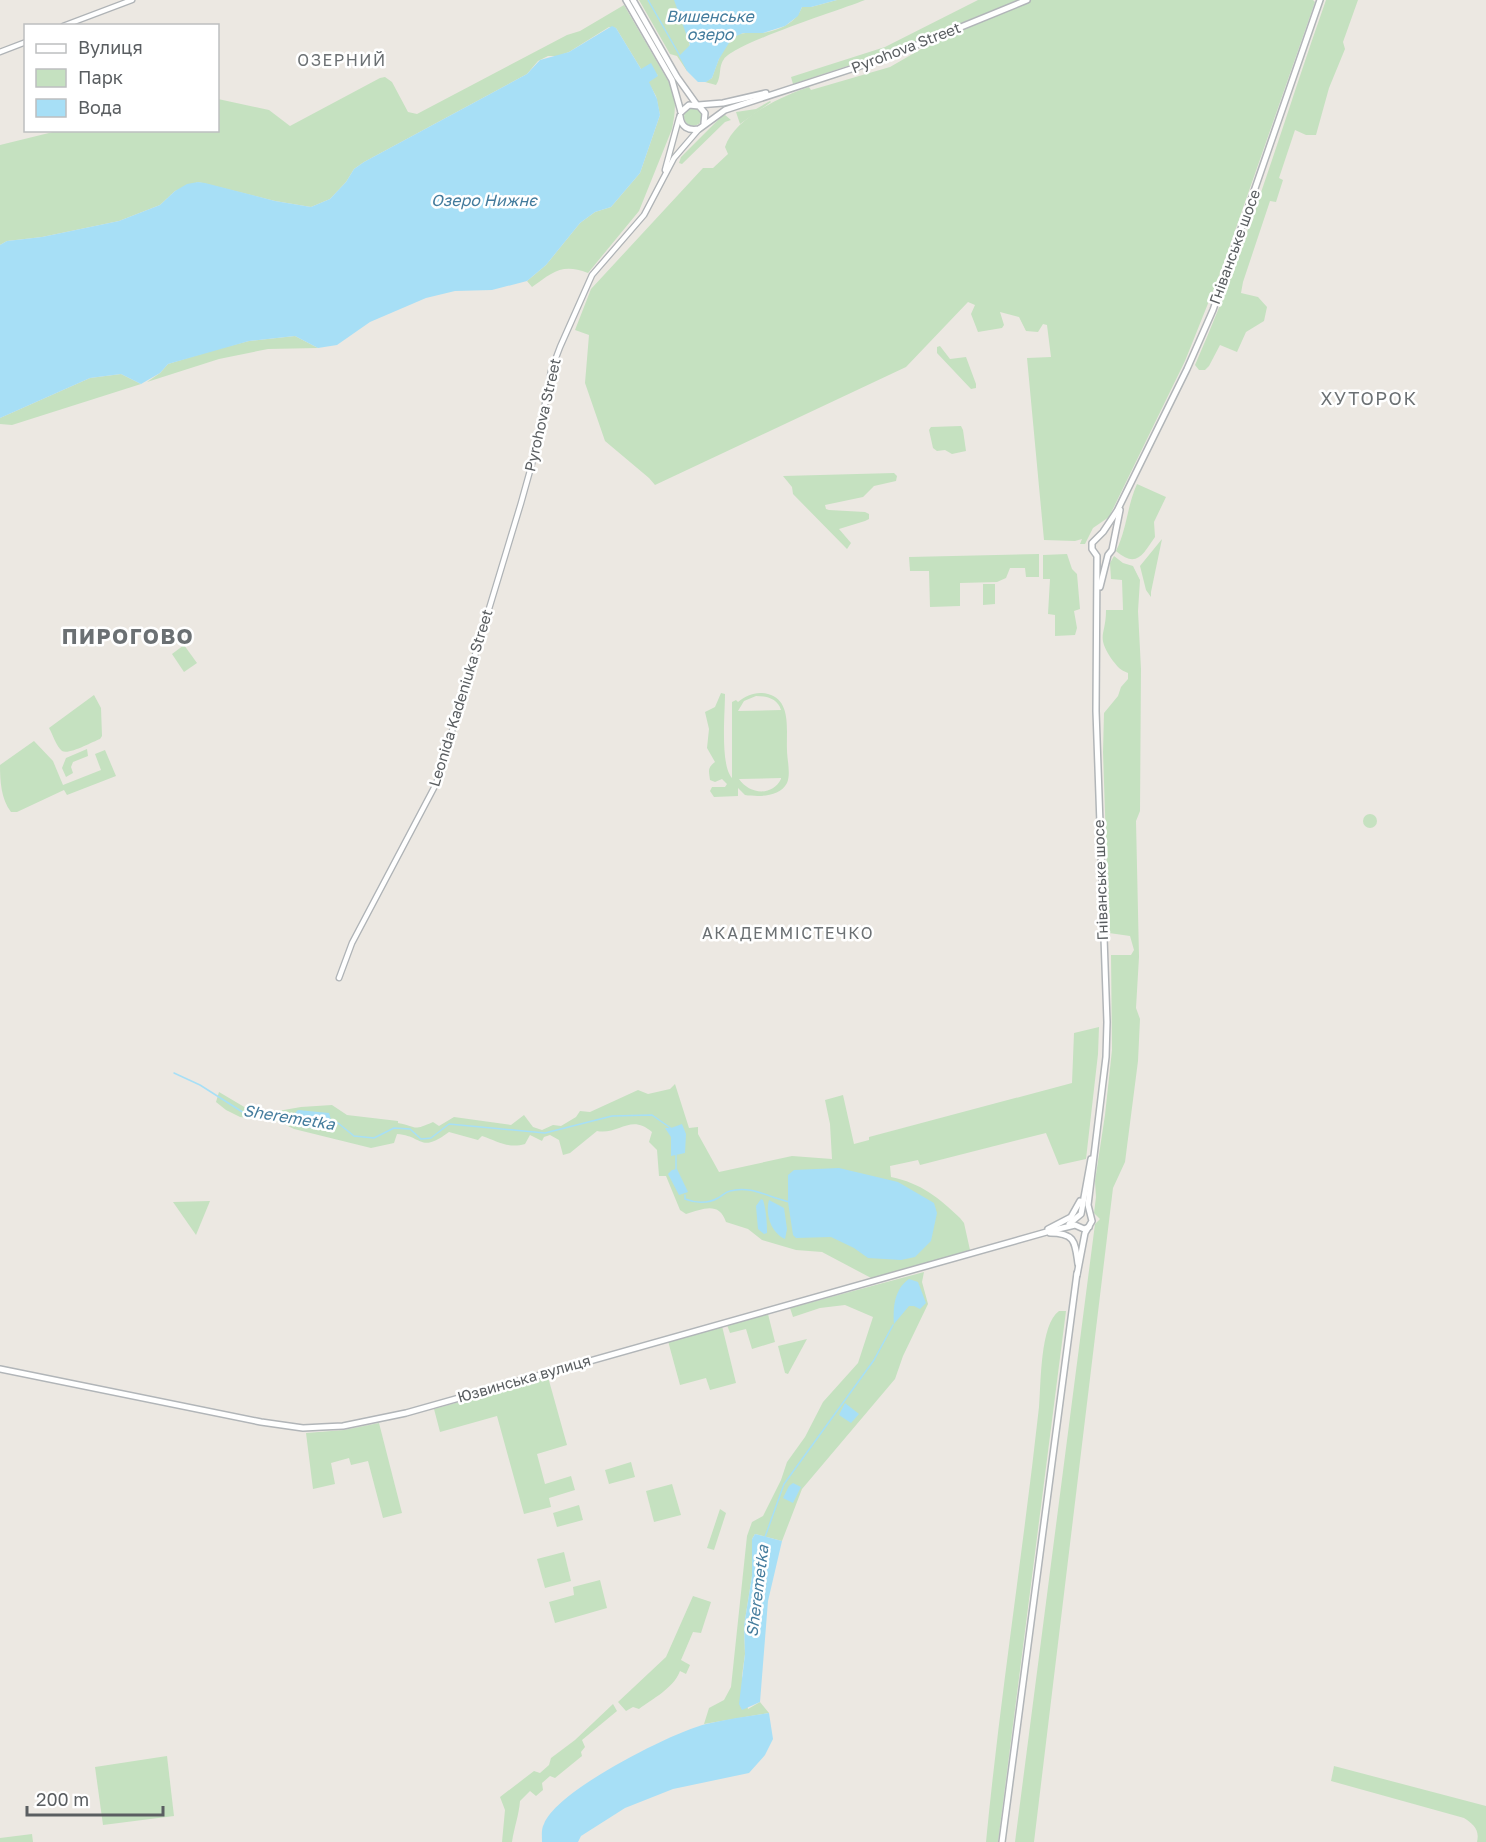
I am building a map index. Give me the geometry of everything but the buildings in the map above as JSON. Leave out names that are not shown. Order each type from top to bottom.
[{"type":"main road","points":[[626,0],[675,86],[682,124],[689,130],[701,127],[705,113],[677,77],[633,0]]},
{"type":"main road","name":"Pyrohova Street","points":[[701,127],[725,110],[885,58],[1027,0]]},
{"type":"main road","name":"Гніванське шосе","points":[[1090,1216],[1088,1205],[1106,1057],[1107,1022],[1095,711],[1097,556],[1092,546],[1093,541],[1100,536],[1117,512],[1213,310],[1320,0]]},
{"type":"main road","name":"Pyrohova Street","points":[[698,105],[718,104],[783,90]]},
{"type":"main road","points":[[693,96],[718,104]]},
{"type":"main road","points":[[680,114],[689,105],[698,105]]},
{"type":"main road","name":"Гніванське шосе","points":[[1097,611],[1101,576],[1111,552],[1119,513],[1129,486]]},
{"type":"main road","points":[[1100,536],[1108,538],[1112,545]]},
{"type":"main road","points":[[1097,556],[1108,555]]},
{"type":"main road","name":"Гніванське шосе","points":[[1079,1216],[1094,1149]]},
{"type":"main road","points":[[1040,1233],[1065,1221],[1074,1213],[1080,1204],[1089,1168]]},
{"type":"main road","points":[[1040,1233],[1070,1223],[1079,1216],[1086,1214],[1090,1216],[1092,1221],[1085,1233],[1077,1275]]},
{"type":"main road","points":[[1002,1842],[1077,1275],[1079,1216]]},
{"type":"main road","points":[[1050,1230],[1071,1226],[1089,1227]]},
{"type":"main road","points":[[1040,1233],[1063,1234],[1071,1238],[1076,1245],[1078,1264]]},
{"type":"main road","name":"Юзвинська вулиця","points":[[0,1369],[261,1422],[303,1428],[343,1426],[406,1413],[1040,1233]]},
{"type":"street","points":[[68,24],[132,0]]},
{"type":"street","points":[[0,52],[24,43]]},
{"type":"street","name":"Pyrohova Street","points":[[665,173],[680,114]]},
{"type":"street","name":"Pyrohova Street","points":[[519,508],[538,442],[552,366],[583,292],[600,265],[648,210],[674,158],[701,127]]},
{"type":"street","name":"Leonida Kadeniuka Street","points":[[339,978],[352,943],[436,784],[519,508]]},
{"type":"green space","points":[[639,0],[677,0],[693,57],[687,71],[677,56],[670,54]]},
{"type":"green space","points":[[837,0],[865,0],[747,44],[724,59],[716,85],[705,82],[712,78],[723,50],[737,35],[774,30],[796,18],[802,7]]},
{"type":"green space","points":[[978,0],[1018,0],[884,54],[793,84],[791,77],[885,47]]},
{"type":"green space","points":[[1027,0],[1313,0],[1315,2],[1221,271],[1185,361],[1109,517],[1093,528],[1085,544],[1080,544],[1082,539],[1075,541],[1044,540],[1027,358],[1051,357],[1047,325],[1043,324],[1038,332],[1026,331],[1019,317],[1000,312],[1004,325],[1002,328],[978,332],[971,314],[975,305],[968,302],[906,367],[655,485],[605,441],[585,383],[589,335],[575,330],[591,289],[703,168],[713,168],[728,154],[725,147],[730,136],[748,118],[760,110],[809,87],[811,90],[890,67],[956,29]]},
{"type":"green space","points":[[1326,0],[1358,0],[1343,42],[1345,49],[1329,88],[1316,135],[1306,135],[1295,130],[1279,178],[1283,180],[1276,202],[1270,201],[1243,282],[1241,293],[1258,297],[1267,307],[1264,321],[1246,332],[1237,352],[1220,345],[1209,366],[1205,370],[1199,370],[1195,365],[1248,230]]},
{"type":"green space","points":[[624,5],[671,86],[675,102],[672,129],[639,211],[588,273],[564,269],[552,273],[532,287],[527,281],[546,265],[580,223],[595,212],[611,207],[640,173],[660,115],[656,96],[648,82],[658,75],[641,69],[616,28],[609,27],[569,52],[558,56],[548,56],[538,61],[527,74],[364,162],[354,169],[346,182],[330,199],[311,207],[275,201],[198,182],[175,191],[160,205],[119,221],[42,237],[7,241],[0,245],[0,145],[53,132],[219,132],[219,99],[269,110],[290,126],[385,77],[392,82],[408,112],[417,114],[567,35],[580,31]]},
{"type":"green space","points":[[770,101],[740,124],[736,112],[756,109]]},
{"type":"green space","points":[[693,108],[699,111],[702,117],[699,123],[693,126],[687,123],[684,117],[687,111]]},
{"type":"green space","points":[[725,115],[731,120],[725,122],[682,164],[679,163],[681,157]]},
{"type":"green space","points":[[295,336],[318,348],[268,349],[219,359],[147,382],[168,364],[249,341]]},
{"type":"green space","points":[[940,346],[950,359],[966,357],[976,388],[971,389],[937,353],[937,347]]},
{"type":"green space","points":[[121,374],[141,384],[12,425],[0,424],[0,418],[90,378]]},
{"type":"green space","points":[[961,426],[966,451],[952,454],[933,448],[929,430],[931,427]]},
{"type":"green space","points":[[894,473],[897,476],[896,481],[874,486],[863,497],[825,505],[829,510],[869,514],[869,519],[865,521],[839,529],[851,543],[847,549],[793,494],[792,487],[783,476]]},
{"type":"green space","points":[[1137,484],[1166,497],[1154,522],[1155,537],[1143,554],[1129,559],[1116,551]]},
{"type":"green space","points":[[1162,539],[1151,597],[1146,590],[1140,566]]},
{"type":"green space","points":[[1039,554],[1039,577],[1026,577],[1025,568],[1010,568],[1006,578],[997,582],[960,583],[960,606],[930,607],[929,571],[910,571],[909,557]]},
{"type":"green space","points":[[1067,554],[1072,569],[1077,574],[1080,609],[1074,611],[1077,628],[1075,635],[1055,636],[1055,615],[1048,614],[1050,579],[1043,579],[1043,555]]},
{"type":"green space","points":[[1114,556],[1123,563],[1133,566],[1140,580],[1138,611],[1141,669],[1140,811],[1136,821],[1139,957],[1136,1008],[1140,1019],[1138,1061],[1125,1162],[1113,1188],[1034,1842],[1015,1842],[1095,1224],[1100,1219],[1094,1213],[1095,1181],[1112,1050],[1111,955],[1131,955],[1134,950],[1130,936],[1109,933],[1103,752],[1104,713],[1128,679],[1128,673],[1113,661],[1103,641],[1106,610],[1123,610],[1122,580],[1111,579],[1110,563]]},
{"type":"green space","points":[[983,584],[995,584],[995,604],[983,605]]},
{"type":"green space","points":[[184,645],[197,663],[184,672],[172,654]]},
{"type":"green space","points":[[721,693],[725,694],[725,751],[728,771],[732,778],[732,702],[736,700],[738,702],[756,693],[776,697],[784,709],[787,726],[789,771],[784,788],[769,795],[756,796],[745,795],[738,788],[738,796],[714,797],[710,791],[712,787],[725,787],[727,784],[722,779],[715,782],[710,780],[710,768],[715,762],[707,748],[709,729],[705,712],[715,707]],"holes":[[[756,696],[772,699],[781,710],[738,711],[744,701]],[[781,778],[777,785],[766,791],[749,788],[739,779]]]},
{"type":"green space","points":[[94,695],[101,708],[102,736],[75,750],[62,751],[49,728]]},
{"type":"green space","points":[[34,741],[53,761],[63,785],[101,770],[95,754],[105,750],[116,776],[67,795],[64,790],[17,812],[11,812],[3,796],[0,765]]},
{"type":"green space","points":[[87,749],[88,756],[73,762],[71,767],[73,773],[66,777],[62,768],[66,758]]},
{"type":"green space","points":[[1370,814],[1375,816],[1377,821],[1375,826],[1370,828],[1365,826],[1363,821],[1365,816]]},
{"type":"green space","points":[[1099,1027],[1086,1159],[1059,1165],[1046,1133],[920,1165],[918,1160],[890,1166],[891,1177],[929,1192],[960,1218],[964,1223],[970,1250],[873,1279],[822,1252],[796,1250],[762,1240],[748,1229],[726,1222],[723,1215],[715,1209],[704,1209],[686,1214],[680,1210],[666,1176],[659,1176],[657,1150],[649,1142],[652,1132],[638,1124],[597,1131],[570,1153],[563,1155],[559,1140],[550,1135],[544,1137],[542,1141],[530,1135],[525,1144],[513,1146],[482,1136],[478,1140],[449,1132],[426,1143],[397,1134],[394,1143],[371,1148],[294,1129],[280,1122],[240,1117],[216,1102],[219,1092],[246,1108],[278,1111],[332,1105],[347,1115],[398,1121],[398,1123],[417,1128],[433,1122],[439,1126],[454,1117],[511,1125],[524,1115],[533,1127],[542,1130],[553,1125],[561,1126],[576,1117],[580,1111],[590,1112],[638,1090],[648,1094],[670,1089],[675,1084],[689,1128],[698,1127],[698,1134],[719,1172],[792,1156],[832,1159],[830,1124],[825,1100],[843,1095],[854,1144],[869,1140],[869,1137],[1072,1083],[1074,1033]]},
{"type":"green space","points":[[210,1201],[196,1235],[173,1202]]},
{"type":"green space","points":[[924,1272],[922,1282],[928,1304],[903,1356],[895,1379],[802,1489],[782,1541],[755,1534],[752,1539],[752,1576],[744,1626],[745,1654],[742,1676],[748,1709],[760,1702],[769,1713],[704,1724],[709,1708],[724,1700],[731,1687],[747,1536],[752,1522],[763,1516],[781,1480],[787,1462],[805,1437],[823,1402],[858,1363],[873,1317],[845,1305],[820,1308],[793,1317],[790,1308]]},
{"type":"green space","points":[[1059,1311],[1066,1311],[998,1842],[986,1842],[1033,1461],[1043,1355],[1048,1328]]},
{"type":"green space","points":[[768,1314],[775,1342],[752,1349],[746,1329],[730,1333],[727,1325]]},
{"type":"green space","points":[[722,1326],[736,1383],[710,1390],[706,1378],[680,1385],[668,1341]]},
{"type":"green space","points":[[807,1339],[788,1374],[785,1373],[778,1346]]},
{"type":"green space","points":[[548,1377],[567,1445],[537,1454],[545,1484],[571,1476],[575,1490],[549,1498],[551,1507],[524,1514],[497,1416],[440,1432],[434,1409]]},
{"type":"green space","points":[[379,1423],[402,1513],[383,1518],[368,1461],[351,1465],[349,1458],[331,1463],[335,1484],[313,1489],[306,1433],[344,1430]]},
{"type":"green space","points":[[631,1462],[635,1477],[609,1484],[605,1470]]},
{"type":"green space","points":[[672,1484],[681,1515],[654,1522],[646,1491]]},
{"type":"green space","points":[[579,1505],[583,1520],[557,1527],[553,1513]]},
{"type":"green space","points":[[720,1509],[726,1513],[714,1550],[707,1548]]},
{"type":"green space","points":[[564,1552],[571,1581],[545,1588],[537,1559]]},
{"type":"green space","points":[[600,1580],[607,1608],[555,1623],[549,1602],[574,1595],[573,1587]]},
{"type":"green space","points":[[693,1596],[711,1602],[701,1633],[693,1632],[681,1660],[690,1665],[686,1674],[680,1671],[673,1683],[662,1693],[639,1709],[633,1707],[626,1711],[618,1702],[666,1657]]},
{"type":"green space","points":[[613,1704],[617,1711],[582,1740],[585,1747],[581,1752],[582,1756],[555,1778],[550,1776],[542,1783],[543,1790],[536,1796],[530,1791],[520,1801],[512,1842],[502,1842],[505,1810],[500,1797],[534,1771],[540,1773],[549,1765],[551,1758],[575,1740]]},
{"type":"green space","points":[[167,1756],[174,1816],[103,1825],[95,1767]]},
{"type":"green space","points":[[1334,1766],[1486,1806],[1486,1842],[1477,1842],[1477,1830],[1464,1818],[1331,1781]]},
{"type":"green space","points":[[32,1834],[33,1842],[0,1842],[0,1838]]},
{"type":"water","name":"Вишенське озеро","points":[[674,0],[837,0],[802,7],[798,16],[785,26],[763,33],[743,33],[732,38],[719,59],[712,78],[706,82],[698,82],[687,71],[679,56],[690,45]]},
{"type":"water","name":"Озеро Нижнє","points":[[612,26],[616,28],[641,69],[651,63],[658,76],[649,82],[657,99],[660,115],[640,173],[611,207],[595,212],[580,223],[546,265],[527,281],[492,290],[455,291],[426,298],[370,322],[337,345],[318,348],[295,336],[249,341],[168,364],[160,373],[141,384],[121,374],[90,378],[0,418],[0,245],[7,241],[42,237],[119,221],[160,205],[175,191],[187,184],[198,182],[275,201],[311,207],[330,199],[346,182],[354,169],[364,162],[527,74],[540,60],[569,52]]},
{"type":"water","points":[[298,1110],[329,1113],[332,1123],[323,1130],[297,1126],[293,1115]]},
{"type":"water","points":[[682,1124],[686,1134],[685,1153],[671,1156],[671,1137],[665,1128]]},
{"type":"water","points":[[839,1168],[898,1182],[934,1203],[937,1213],[931,1241],[915,1257],[901,1260],[868,1258],[831,1237],[796,1238],[793,1235],[788,1202],[788,1175],[794,1170]]},
{"type":"water","points":[[677,1169],[688,1192],[679,1195],[668,1174]]},
{"type":"water","points":[[761,1199],[767,1221],[767,1233],[764,1234],[758,1229],[756,1206]]},
{"type":"water","points":[[769,1200],[784,1208],[787,1229],[785,1239],[776,1232],[770,1222]]},
{"type":"water","points":[[909,1279],[918,1282],[926,1303],[920,1309],[909,1306],[894,1324],[894,1305],[897,1293]]},
{"type":"water","points":[[845,1403],[859,1414],[851,1423],[839,1415]]},
{"type":"water","points":[[793,1483],[801,1487],[793,1503],[783,1498]]},
{"type":"water","points":[[755,1534],[782,1541],[768,1601],[760,1702],[742,1710],[739,1704],[745,1654],[744,1626],[752,1576],[752,1539]]},
{"type":"water","points":[[769,1713],[773,1739],[765,1755],[749,1773],[673,1789],[625,1808],[581,1836],[578,1842],[542,1842],[543,1826],[553,1810],[570,1795],[617,1765],[690,1729],[714,1722]]},
{"type":"waterway","points":[[648,0],[680,56]]},
{"type":"waterway","name":"Sheremetka","points":[[174,1073],[200,1085],[244,1113],[294,1116]]},
{"type":"waterway","name":"Sheremetka","points":[[331,1122],[338,1123],[354,1136],[374,1138],[394,1128],[410,1129],[421,1139],[431,1138],[449,1124],[545,1133],[612,1116],[652,1115],[672,1129]]},
{"type":"waterway","name":"Sheremetka","points":[[676,1155],[676,1171]]},
{"type":"waterway","name":"Sheremetka","points":[[685,1195],[685,1199],[706,1202],[728,1192],[746,1190],[790,1202]]},
{"type":"waterway","name":"Sheremetka","points":[[765,1537],[784,1484],[874,1360],[893,1325]]},
{"type":"district","name":"ОЗЕРНИЙ","points":[[342,60]]},
{"type":"district","name":"ХУТОРОК","points":[[1369,399]]},
{"type":"district","name":"ПИРОГОВО","points":[[128,637]]},
{"type":"district","name":"АКАДЕММІСТЕЧКО","points":[[788,933]]}]
